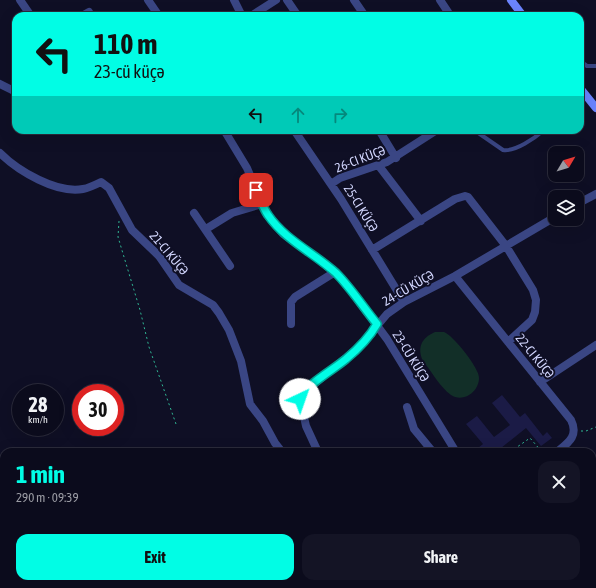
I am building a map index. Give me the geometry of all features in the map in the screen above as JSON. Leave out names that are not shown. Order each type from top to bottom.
[{"type":"main road","points":[[511,0],[520,12]]},
{"type":"main road","points":[[584,99],[596,108]]},
{"type":"street","points":[[20,0],[28,12]]},
{"type":"street","points":[[148,0],[156,12]]},
{"type":"street","points":[[234,0],[240,12]]},
{"type":"street","points":[[258,12],[276,0]]},
{"type":"street","points":[[287,0],[295,12]]},
{"type":"street","points":[[354,0],[362,12]]},
{"type":"street","points":[[440,0],[448,12]]},
{"type":"street","points":[[0,84],[12,90]]},
{"type":"street","name":"23-CÜ KÜÇƏ","points":[[226,134],[247,168],[267,215],[284,234],[335,272],[377,324],[454,448]]},
{"type":"street","name":"25-CI KÜÇƏ","points":[[297,134],[331,184],[404,302]]},
{"type":"street","points":[[381,134],[396,158]]},
{"type":"street","points":[[331,184],[340,178],[380,166],[396,158],[431,134]]},
{"type":"street","name":"21-CI KÜÇƏ","points":[[0,152],[30,175],[65,189],[85,189],[101,182],[104,183],[117,202],[123,216],[132,230],[159,256],[179,285],[212,305],[224,320],[241,361],[250,404],[264,421],[279,448]]},
{"type":"street","points":[[380,166],[421,221]]},
{"type":"street","points":[[584,200],[596,194]]},
{"type":"street","points":[[372,250],[455,199],[465,196],[472,200],[506,246],[533,290],[536,300],[535,312],[532,320],[508,342]]},
{"type":"street","points":[[206,229],[232,214],[262,204]]},
{"type":"street","points":[[194,213],[230,266]]},
{"type":"street","name":"24-CÜ KÜÇƏ","points":[[316,448],[306,426],[301,396],[355,351],[367,339],[377,324],[387,314],[404,302],[455,276],[548,221]]},
{"type":"street","points":[[291,324],[291,302],[296,297],[335,272]]},
{"type":"street","name":"22-CI KÜÇƏ","points":[[455,276],[571,420],[575,430]]},
{"type":"street","points":[[540,382],[596,345]]},
{"type":"street","points":[[407,407],[414,429],[430,448]]},
{"type":"street","points":[[564,448],[573,437],[575,430]]},
{"type":"lane","points":[[584,64],[587,66],[596,66]]},
{"type":"lane","points":[[480,134],[503,150],[514,149],[538,134]]},
{"type":"path","points":[[123,216],[117,223],[118,237],[140,310],[149,347],[176,424]]},
{"type":"path","points":[[575,430],[586,431],[596,427]]},
{"type":"path","points":[[516,448],[530,438],[539,448]]},
{"type":"green space","points":[[435,332],[444,332],[448,334],[471,360],[475,367],[479,378],[476,388],[470,395],[460,398],[451,395],[440,384],[423,361],[420,348],[423,340]]},
{"type":"building","points":[[502,395],[520,417],[525,413],[543,436],[547,432],[552,438],[541,446],[526,428],[501,448],[478,448],[483,444],[466,424],[477,416],[494,437],[510,425],[492,403]]},
{"type":"route","points":[[256,190],[267,215],[284,234],[335,272],[377,324],[367,339],[346,360],[306,390],[300,399]]}]
